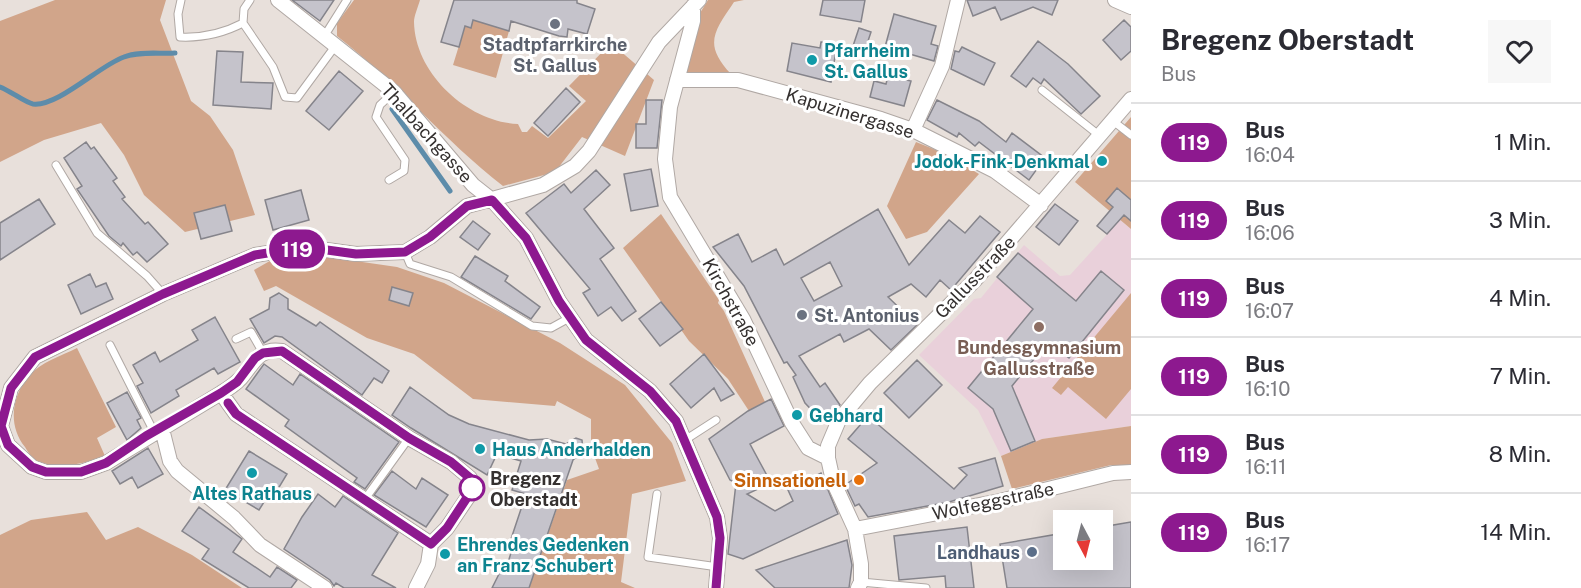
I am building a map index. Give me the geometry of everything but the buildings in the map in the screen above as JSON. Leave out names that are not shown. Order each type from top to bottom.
[{"type":"street","name":"Thalbachgasse","points":[[278,0],[394,92],[473,185],[492,200],[526,238],[559,301],[586,340],[663,404],[685,440],[717,517],[720,538],[716,588]]},
{"type":"street","points":[[913,130],[942,66],[958,0]]},
{"type":"street","points":[[1115,0],[1131,7]]},
{"type":"street","points":[[416,588],[428,564],[431,544],[447,528],[472,490],[470,478],[451,462],[409,438],[282,351],[263,353],[255,358],[237,382],[221,393],[106,463],[81,472],[46,472],[32,467],[8,445],[0,426],[11,388],[35,357],[163,294],[255,255],[305,247],[365,254],[405,252],[430,237],[467,206],[543,185],[575,166],[589,151],[659,42],[696,3]]},
{"type":"street","name":"Kirchstraße","points":[[696,3],[670,107],[665,159],[670,196],[743,319],[792,423],[808,448],[828,458]]},
{"type":"street","name":"Kapuzinergasse","points":[[677,80],[738,81],[856,112],[913,130],[995,171],[1041,205]]},
{"type":"street","name":"Gallusstraße","points":[[828,458],[833,432],[850,406],[870,383],[975,280],[1131,99]]},
{"type":"street","points":[[221,393],[236,414],[431,544]]},
{"type":"street","points":[[158,430],[166,438],[166,448],[177,471],[234,518],[260,546],[325,588]]},
{"type":"street","points":[[828,458],[833,481],[855,529],[860,585]]},
{"type":"street","name":"Wolfeggstraße","points":[[855,529],[1000,501],[1113,473],[1131,472]]},
{"type":"lane","points":[[181,0],[178,14],[180,37],[198,38],[226,32],[243,23]]},
{"type":"lane","points":[[250,0],[244,9],[243,23],[273,67],[285,97],[297,99],[330,40],[347,0]]},
{"type":"lane","points":[[1042,90],[1100,136]]},
{"type":"lane","points":[[389,180],[404,171],[405,160],[376,117],[380,105],[394,92]]},
{"type":"lane","points":[[1113,121],[1131,135]]},
{"type":"lane","points":[[56,165],[97,233],[147,276],[163,294]]},
{"type":"lane","points":[[405,252],[410,264],[451,277],[532,326],[551,328],[571,317]]},
{"type":"lane","points":[[236,339],[251,332],[263,353]]},
{"type":"lane","points":[[110,345],[158,430]]},
{"type":"lane","points":[[685,440],[716,420]]},
{"type":"lane","points":[[365,499],[409,438]]},
{"type":"lane","points":[[657,494],[648,557],[718,567]]},
{"type":"lane","points":[[860,585],[926,588]]},
{"type":"shaded area","points":[[55,0],[166,0],[160,20],[191,101],[210,116],[233,150],[255,215],[185,232],[144,195],[124,155],[101,123],[44,140],[0,162],[0,21]]},
{"type":"shaded area","points":[[354,0],[420,0],[414,20],[417,41],[434,77],[463,105],[481,115],[518,124],[522,132],[527,132],[532,126],[548,138],[586,101],[569,86],[611,43],[654,80],[625,156],[582,137],[555,172],[503,186],[460,150],[380,72],[337,36],[337,23]]},
{"type":"shaded area","points":[[708,0],[744,0],[734,2],[714,38],[717,54],[731,74],[695,78],[684,73],[700,13]]},
{"type":"shaded area","points":[[473,20],[509,31],[496,78],[453,65],[465,26],[471,28]]},
{"type":"shaded area","points":[[1131,117],[1131,229],[1075,182]]},
{"type":"shaded area","points":[[916,142],[946,154],[979,174],[927,232],[906,239],[887,206]]},
{"type":"shaded area","points":[[661,214],[719,300],[718,303],[724,311],[765,402],[749,411],[728,379],[689,341],[623,248]]},
{"type":"shaded area","name":"Bundesgymnasium Gallusstraße","points":[[1120,220],[1131,229],[1131,426],[1042,439],[1001,456],[978,410],[919,355],[974,299],[981,298],[1024,245],[1060,276],[1070,275]]},
{"type":"shaded area","points":[[321,256],[397,267],[444,283],[560,343],[625,385],[672,443],[686,481],[632,494],[621,582],[635,588],[529,588],[567,480],[599,469],[591,447],[591,419],[557,401],[555,406],[473,399],[414,354],[367,338],[276,286],[264,291],[254,270],[275,258]]},
{"type":"shaded area","points":[[1131,293],[1131,389],[1106,419],[1068,387],[1061,395],[1052,388]]},
{"type":"shaded area","points":[[77,348],[116,427],[97,438],[105,456],[71,465],[45,464],[33,459],[20,439],[14,421],[15,402],[23,384],[34,371],[45,363]]},
{"type":"shaded area","points":[[1131,426],[1131,466],[1111,465],[1012,489],[1001,456],[1042,439]]},
{"type":"shaded area","points":[[87,512],[106,540],[138,527],[192,555],[242,588],[0,588],[0,535],[31,520]]},
{"type":"waterway","points":[[0,87],[30,103],[43,103],[66,93],[114,61],[124,57],[142,53],[175,53]]},
{"type":"waterway","points":[[392,109],[450,191]]},
{"type":"bus line","name":"119","points":[[228,403],[236,414],[431,544],[447,528],[472,490],[470,478],[451,462],[409,438],[282,351],[274,350],[263,353],[249,365],[242,378],[221,393],[162,429],[146,436],[106,463],[81,472],[46,472],[32,467],[8,445],[1,426],[11,388],[35,357],[163,294],[255,255],[305,247],[356,254],[382,255],[405,252],[430,237],[454,214],[467,206],[492,200],[526,238],[559,301],[586,340],[650,391],[676,421],[717,517],[720,538],[716,588]]},
{"type":"place","name":"Stadtpfarrkirche St. Gallus","points":[[555,24]]},
{"type":"place","name":"Pfarrheim St. Gallus","points":[[812,60]]},
{"type":"place","name":"Jodok-Fink-Denkmal","points":[[1102,161]]},
{"type":"place","name":"St. Antonius","points":[[802,315]]},
{"type":"place","name":"Bundesgymnasium Gallusstraße","points":[[1039,327]]},
{"type":"place","name":"Gebhard","points":[[797,415]]},
{"type":"place","name":"Haus Anderhalden","points":[[480,449]]},
{"type":"place","name":"Altes Rathaus","points":[[252,473]]},
{"type":"place","name":"Sinnsationell","points":[[859,480]]},
{"type":"place","name":"Bregenz Oberstadt","points":[[472,488]]},
{"type":"place","name":"Landhaus","points":[[1032,552]]},
{"type":"place","name":"Ehrendes Gedenken an Franz Schubert","points":[[445,554]]}]
